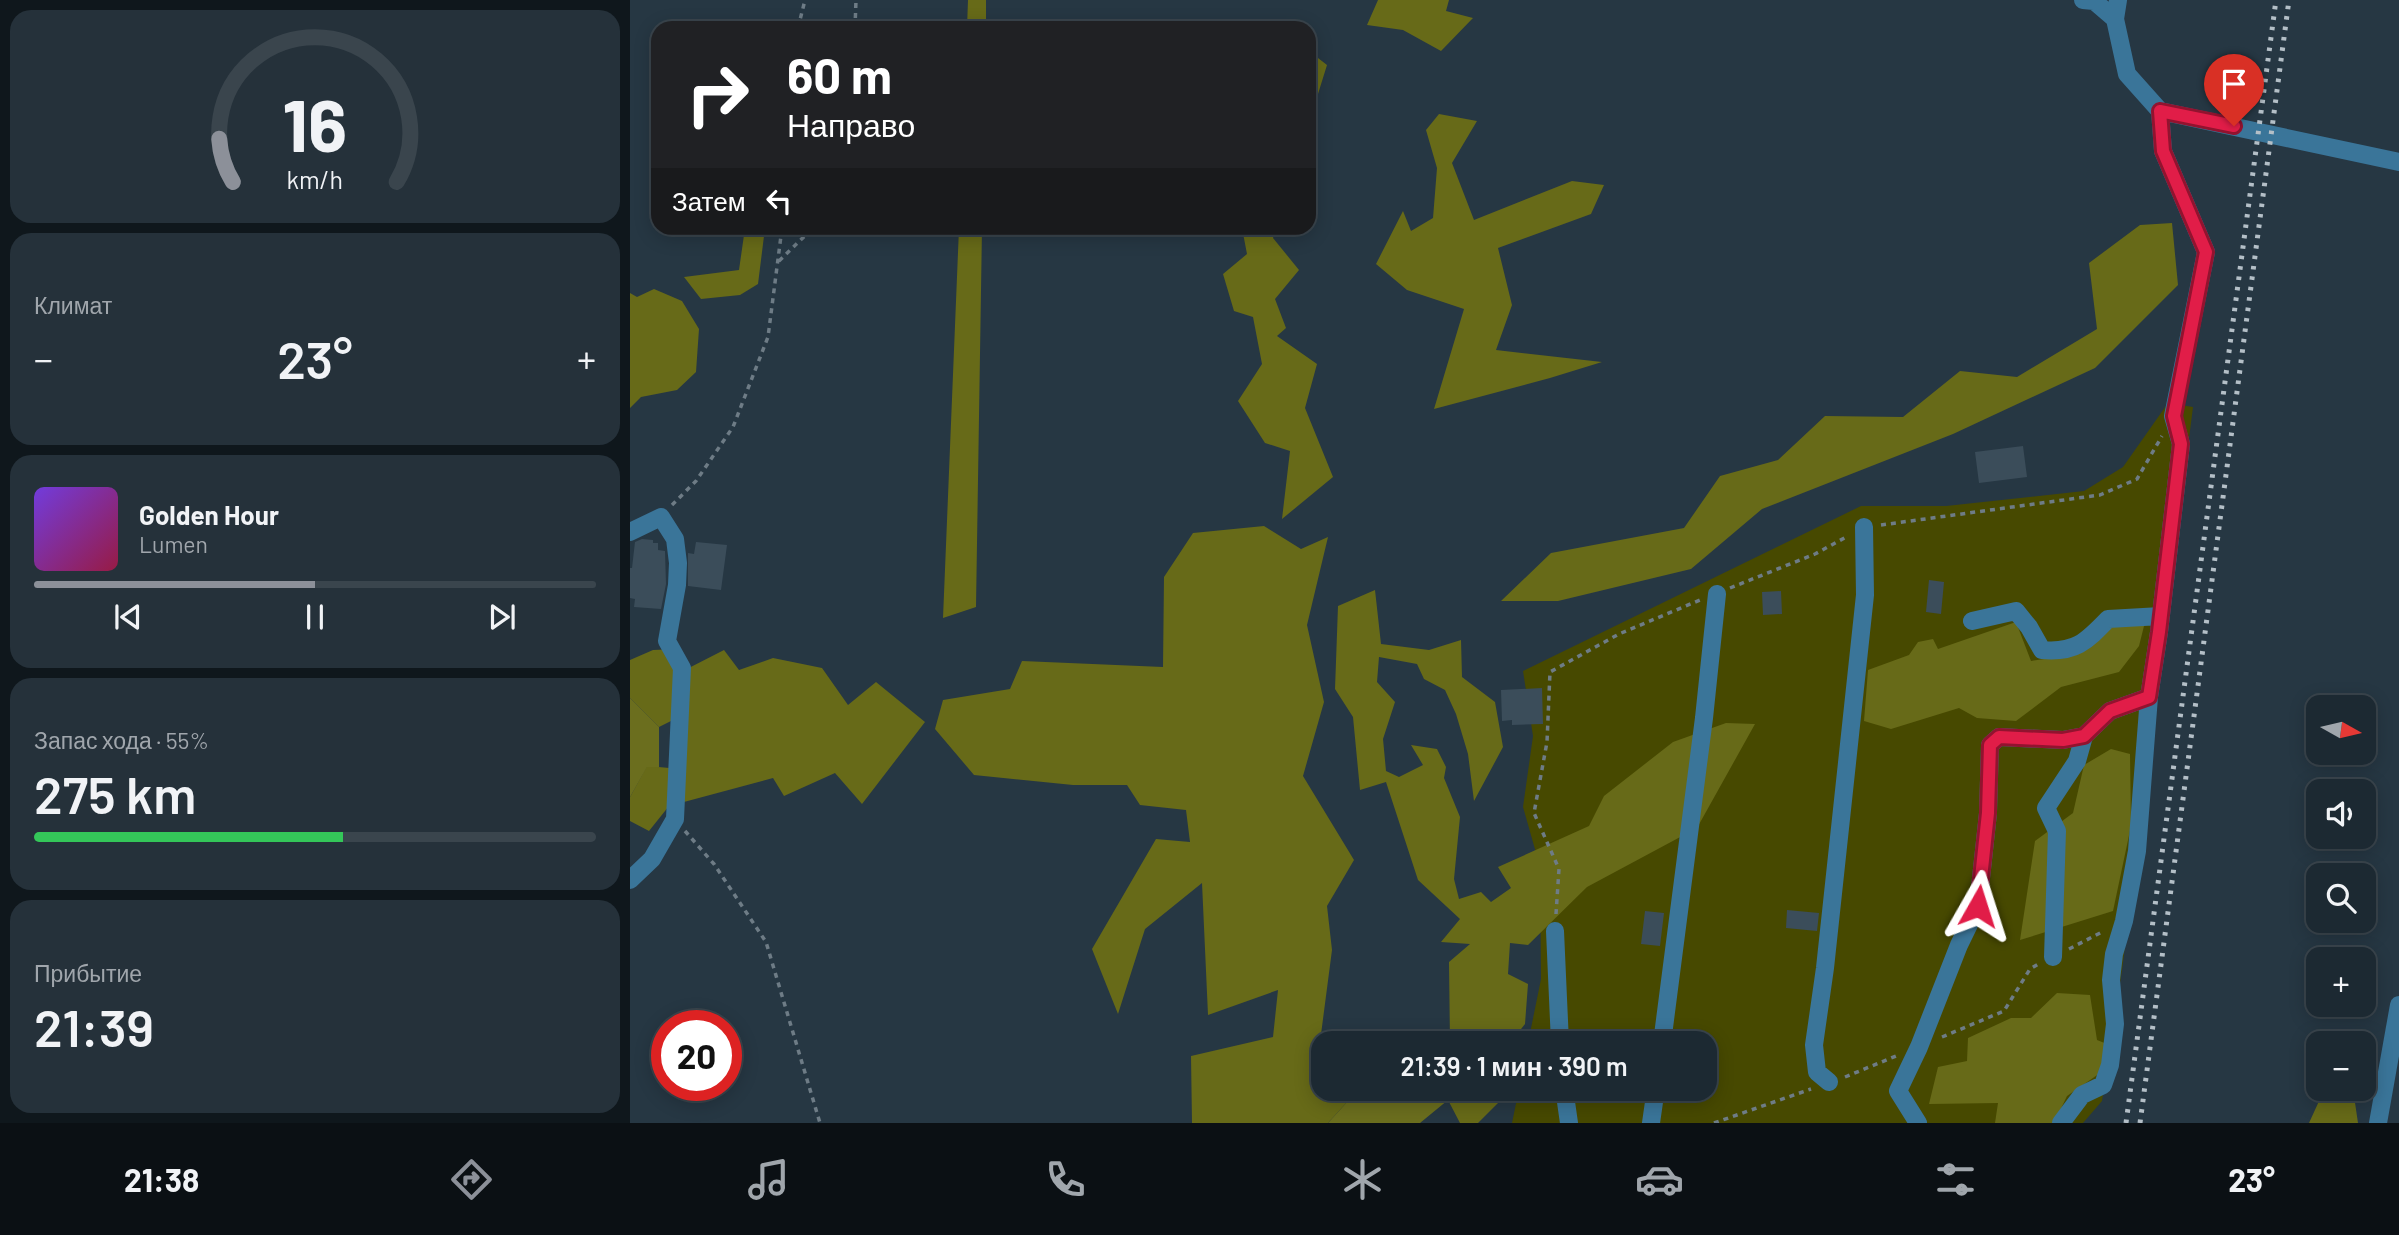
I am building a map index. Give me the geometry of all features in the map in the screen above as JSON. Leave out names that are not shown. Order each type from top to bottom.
[{"type":"street","points":[[2083,0],[2094,1],[2115,19]]},
{"type":"street","points":[[2118,0],[2115,19],[2127,74],[2160,111],[2399,162]]},
{"type":"street","points":[[2061,1123],[2082,1095],[2103,1085],[2110,1065],[2115,1024],[2111,980],[2114,954],[2124,921],[2137,851],[2149,697],[2181,444],[2174,416],[2206,252],[2163,151],[2160,111]]},
{"type":"street","points":[[630,532],[661,517],[674,539],[678,563],[677,585],[667,640],[682,668],[675,819],[652,859],[630,880]]},
{"type":"street","points":[[1829,1082],[1817,1072],[1814,1045],[1825,968],[1865,595],[1864,527]]},
{"type":"street","points":[[1664,1031],[1704,718],[1717,594]]},
{"type":"street","points":[[1972,621],[2016,611],[2042,650],[2062,652],[2088,639],[2108,619],[2161,617]]},
{"type":"street","points":[[2053,957],[2057,831],[2046,808],[2077,761],[2084,736],[2110,711],[2149,697]]},
{"type":"street","points":[[1918,1123],[1898,1091],[1978,906],[1988,813],[1990,745],[1999,737],[2063,740],[2084,736]]},
{"type":"street","points":[[1555,931],[1559,1031]]},
{"type":"street","points":[[2378,1123],[2399,1005]]},
{"type":"street","points":[[1566,1101],[1569,1123]]},
{"type":"street","points":[[1651,1123],[1654,1101]]},
{"type":"path","points":[[800,21],[805,0]]},
{"type":"path","points":[[855,21],[856,0]]},
{"type":"path","points":[[661,517],[696,481],[733,428],[768,337],[781,235]]},
{"type":"path","points":[[778,263],[806,235]]},
{"type":"path","points":[[1555,931],[1559,869],[1534,813],[1547,742],[1550,672],[1619,634],[1815,554],[1864,527],[2100,495],[2137,479],[2174,416]]},
{"type":"path","points":[[675,819],[715,864],[766,942],[820,1123]]},
{"type":"shaded area","points":[[968,0],[986,0],[986,21],[967,21]]},
{"type":"shaded area","points":[[1378,0],[1449,0],[1446,11],[1473,18],[1441,51],[1403,30],[1367,25]]},
{"type":"shaded area","points":[[1316,56],[1327,65],[1316,100]]},
{"type":"shaded area","points":[[1439,114],[1477,121],[1452,163],[1474,220],[1572,181],[1604,185],[1591,214],[1498,248],[1512,305],[1496,350],[1602,362],[1434,409],[1464,309],[1407,290],[1376,264],[1403,211],[1411,231],[1433,218],[1437,168],[1426,130]]},
{"type":"shaded area","points":[[2172,223],[2178,285],[2095,368],[1953,434],[1762,509],[1691,569],[1558,601],[1501,601],[1551,553],[1684,528],[1720,476],[1778,460],[1825,416],[1903,417],[1960,371],[2017,377],[2097,329],[2089,263],[2140,225]]},
{"type":"shaded area","points":[[744,235],[765,235],[758,284],[740,295],[701,299],[684,277],[739,270]]},
{"type":"shaded area","points":[[959,235],[982,235],[976,607],[943,618]]},
{"type":"shaded area","points":[[1243,235],[1274,235],[1273,238],[1299,270],[1275,299],[1286,328],[1277,336],[1317,364],[1305,408],[1333,477],[1282,519],[1290,451],[1265,443],[1238,401],[1262,364],[1253,317],[1234,311],[1223,274],[1247,254]]},
{"type":"shaded area","points":[[654,289],[682,301],[699,329],[696,372],[677,390],[641,397],[630,408],[630,293],[637,297]]},
{"type":"shaded area","points":[[2168,403],[2193,407],[2122,970],[2102,1101],[2083,1123],[1512,1123],[1517,1101],[1717,1101],[1717,1031],[1530,1031],[1541,979],[1540,867],[1523,807],[1533,736],[1523,671],[1861,506],[1946,506],[2084,491],[2123,467]]},
{"type":"shaded area","points":[[1264,526],[1301,549],[1328,537],[1307,625],[1324,702],[1303,776],[1354,860],[1327,906],[1332,950],[1321,1031],[1311,1031],[1311,1101],[1348,1101],[1328,1123],[1192,1123],[1191,1056],[1273,1037],[1278,990],[1208,1015],[1202,883],[1145,929],[1118,1014],[1092,949],[1156,839],[1190,842],[1186,810],[1140,805],[1127,785],[1073,785],[974,775],[935,729],[943,700],[1010,689],[1022,661],[1163,667],[1164,577],[1193,533]]},
{"type":"shaded area","points":[[1375,590],[1381,644],[1429,650],[1461,640],[1462,677],[1495,702],[1503,747],[1474,801],[1468,754],[1456,714],[1445,690],[1424,679],[1417,664],[1379,657],[1377,682],[1395,702],[1383,739],[1386,771],[1399,777],[1423,765],[1411,745],[1437,749],[1446,767],[1444,778],[1460,817],[1454,879],[1459,899],[1481,892],[1491,902],[1511,888],[1498,867],[1589,826],[1604,796],[1673,742],[1726,723],[1755,724],[1697,828],[1587,887],[1528,945],[1510,943],[1508,974],[1528,984],[1525,1024],[1519,1031],[1450,1031],[1449,962],[1470,944],[1441,942],[1460,919],[1418,880],[1386,782],[1360,790],[1353,717],[1335,689],[1338,606]]},
{"type":"shaded area","points":[[2109,621],[2145,622],[2139,646],[2119,672],[2061,687],[2016,721],[1977,718],[1959,708],[1891,729],[1864,721],[1868,670],[1909,655],[1918,642],[1933,639],[1938,649],[2016,622],[2031,661],[2065,656]]},
{"type":"shaded area","points":[[677,649],[679,673],[724,650],[739,670],[773,658],[822,668],[848,705],[876,682],[925,722],[862,804],[835,773],[784,796],[773,778],[669,806],[649,831],[630,821],[630,797],[647,766],[681,769],[681,716],[659,727],[630,698],[630,660],[653,650]]},
{"type":"shaded area","points":[[630,698],[659,727],[659,767],[647,767],[630,797]]},
{"type":"shaded area","points":[[2111,749],[2130,754],[2131,826],[2113,911],[2020,940],[2035,841],[2073,813],[2084,765]]},
{"type":"shaded area","points":[[2057,993],[2090,995],[2097,1040],[2107,1044],[2103,1071],[2067,1096],[2054,1123],[1995,1123],[1998,1103],[1929,1104],[1938,1067],[1967,1061],[1968,1038],[2011,1018],[2031,1018]]},
{"type":"shaded area","points":[[1348,1101],[1447,1101],[1420,1123],[1328,1123]]},
{"type":"shaded area","points":[[1449,1101],[1498,1101],[1478,1123],[1460,1123]]},
{"type":"shaded area","points":[[2319,1101],[2355,1101],[2358,1123],[2309,1123]]},
{"type":"building","points":[[2023,446],[2027,477],[1979,483],[1975,452]]},
{"type":"building","points":[[642,539],[653,540],[653,543],[658,543],[658,550],[665,551],[666,584],[661,609],[634,607],[635,599],[630,598],[630,568],[635,542]]},
{"type":"building","points":[[696,542],[727,545],[721,590],[688,586],[688,553],[694,554]]},
{"type":"building","points":[[1929,580],[1944,582],[1941,614],[1926,612]]},
{"type":"building","points":[[1781,591],[1782,614],[1763,615],[1762,592]]},
{"type":"building","points":[[1542,688],[1543,724],[1512,725],[1512,720],[1502,721],[1501,690]]},
{"type":"building","points":[[1787,910],[1819,913],[1817,931],[1786,928]]},
{"type":"building","points":[[1645,911],[1664,913],[1660,946],[1641,944]]},
{"type":"railway","points":[[2126,1123],[2276,0]]},
{"type":"railway","points":[[2140,1123],[2289,0]]},
{"type":"route","points":[[1978,906],[1988,813],[1990,745],[1999,737],[2063,740],[2084,736],[2110,711],[2149,697],[2181,444],[2174,416],[2206,252],[2163,151],[2160,111],[2234,126]]}]
